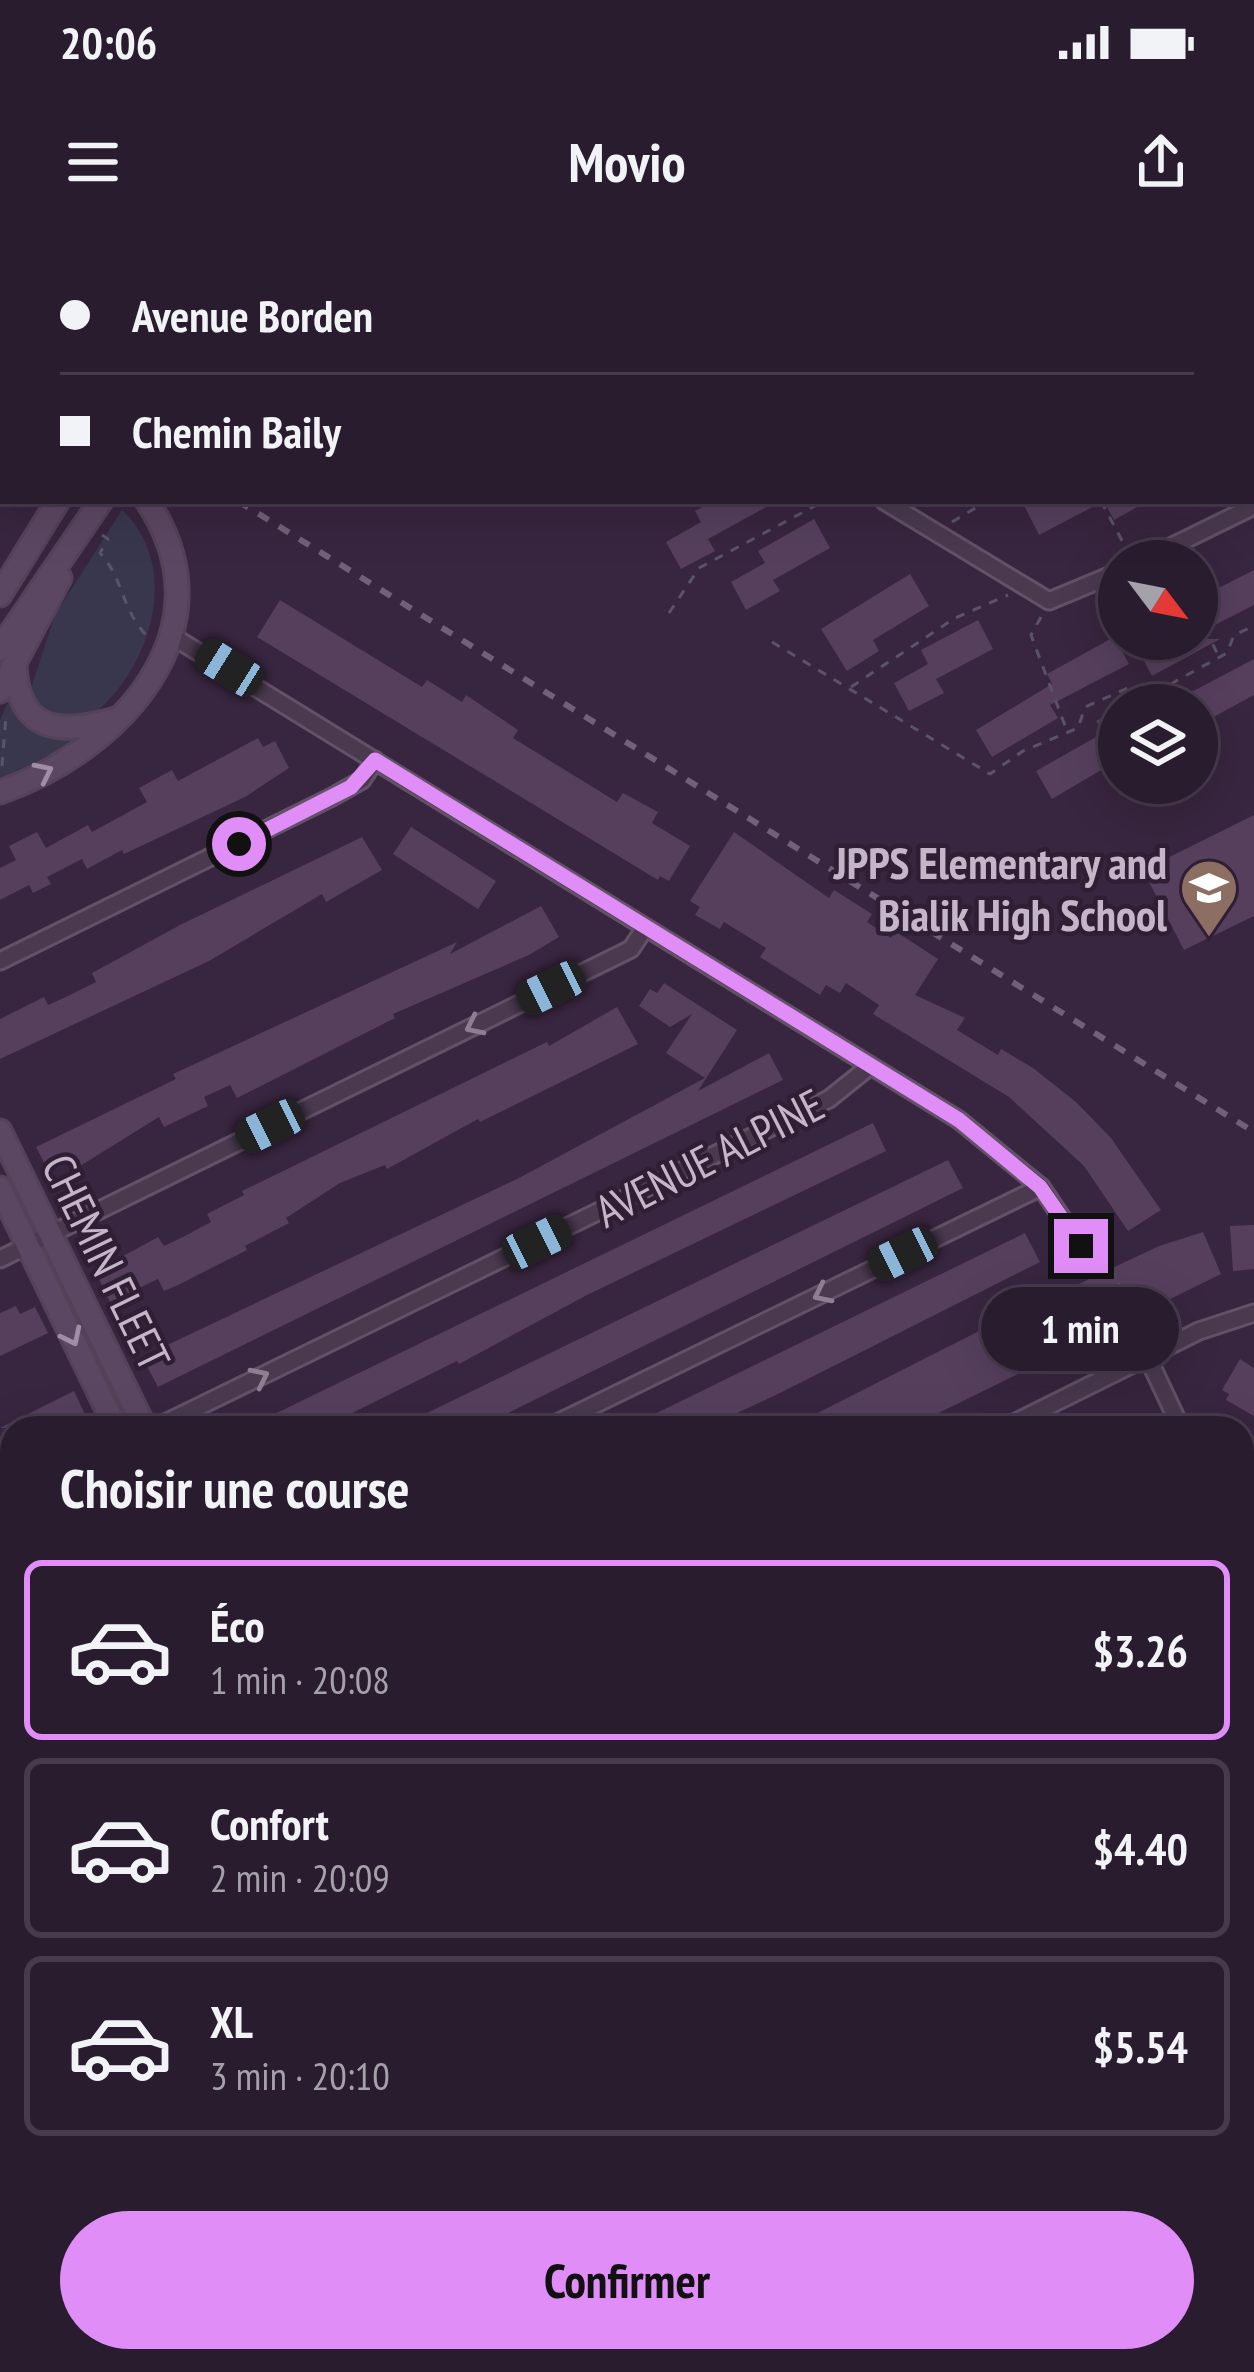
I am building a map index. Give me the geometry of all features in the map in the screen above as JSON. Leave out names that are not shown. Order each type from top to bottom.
[{"type":"main road","points":[[0,595],[56,504]]},
{"type":"main road","points":[[2,700],[8,656],[99,504]]},
{"type":"main road","points":[[2,785],[88,750],[149,683],[160,637],[177,610],[174,565],[148,504]]},
{"type":"main road","points":[[8,656],[23,704],[42,722],[68,730],[116,719]]},
{"type":"main road","name":"CHEMIN FLEET","points":[[0,1131],[139,1416]]},
{"type":"main road","name":"CHEMIN FLEET","points":[[0,1188],[110,1416]]},
{"type":"street","points":[[889,504],[1049,601],[1098,581]]},
{"type":"street","points":[[1185,540],[1254,506]]},
{"type":"street","points":[[160,637],[375,760],[959,1120],[1040,1187],[1081,1246]]},
{"type":"street","points":[[0,961],[310,809],[362,779],[375,760]]},
{"type":"street","points":[[0,1259],[631,949],[645,928]]},
{"type":"street","name":"AVENUE ALPINE","points":[[180,1416],[829,1099],[869,1066]]},
{"type":"street","points":[[572,1416],[1040,1187]]},
{"type":"street","points":[[1026,1416],[1148,1350],[1254,1313]]},
{"type":"street","points":[[1148,1350],[1176,1416]]},
{"type":"path","points":[[669,613],[699,568],[818,504]]},
{"type":"path","points":[[936,532],[982,504]]},
{"type":"path","points":[[1103,504],[1121,540]]},
{"type":"path","points":[[102,535],[108,539],[100,553],[112,565],[122,602],[160,637]]},
{"type":"path","points":[[849,688],[955,618],[1022,586]]},
{"type":"path","points":[[1049,601],[1031,635],[1067,732]]},
{"type":"path","points":[[772,642],[990,774],[1023,751],[1078,728],[1085,706],[1129,688],[1158,691],[1219,657],[1234,635],[1254,626]]},
{"type":"path","points":[[2,700],[2,785]]},
{"type":"path","points":[[1102,1251],[1148,1350]]},
{"type":"shaded area","points":[[122,510],[141,534],[152,562],[155,591],[141,650],[109,700],[87,719],[47,719],[29,694],[55,615]]},
{"type":"shaded area","points":[[10,698],[41,732],[79,740],[0,779],[0,720]]},
{"type":"building","points":[[708,504],[772,504],[708,539],[715,551],[681,569],[666,542],[701,522],[695,511]]},
{"type":"building","points":[[1030,504],[1098,504],[1039,535],[1025,507]]},
{"type":"building","points":[[1106,504],[1143,504],[1114,520]]},
{"type":"building","points":[[814,519],[830,548],[773,580],[780,591],[746,610],[731,582],[765,563],[758,551]]},
{"type":"building","points":[[1254,570],[1254,605],[1218,623],[1218,588]]},
{"type":"building","points":[[910,574],[929,606],[873,640],[879,651],[847,671],[821,629]]},
{"type":"building","points":[[280,600],[422,687],[427,680],[462,702],[466,695],[518,730],[513,738],[617,802],[623,793],[658,812],[652,823],[690,846],[669,881],[660,876],[658,880],[257,637]]},
{"type":"building","points":[[978,620],[993,649],[936,679],[944,693],[909,711],[894,683],[928,664],[921,650]]},
{"type":"building","points":[[1098,646],[1098,660],[1127,660],[1129,664],[1050,705],[1058,718],[992,757],[976,730],[1052,684],[1047,674]]},
{"type":"building","points":[[1254,659],[1254,695],[1218,715],[1218,684],[1207,684]]},
{"type":"building","points":[[1143,660],[1181,660],[1152,676]]},
{"type":"building","points":[[1098,736],[1098,772],[1052,799],[1036,771]]},
{"type":"building","points":[[258,738],[263,747],[275,741],[289,768],[245,797],[124,854],[122,850],[87,869],[82,859],[47,877],[51,884],[33,893],[29,885],[0,900],[0,868],[16,860],[9,846],[37,832],[46,848],[88,825],[92,832],[147,802],[139,788],[172,770],[178,781]]},
{"type":"building","points":[[1254,815],[1254,916],[1184,950],[1143,870]]},
{"type":"building","points":[[411,827],[496,881],[478,909],[393,854]]},
{"type":"building","points":[[734,832],[829,898],[834,890],[872,914],[867,922],[891,938],[895,931],[938,959],[915,995],[965,1018],[957,1030],[998,1055],[1001,1049],[1033,1068],[1076,1102],[1111,1138],[1161,1210],[1128,1231],[1084,1166],[1009,1097],[873,1014],[879,1005],[846,983],[840,993],[826,985],[820,995],[760,957],[766,948],[724,922],[720,929],[695,915],[700,907],[690,901]]},
{"type":"building","points":[[362,837],[382,870],[326,902],[322,894],[209,961],[0,1059],[0,1019],[44,997],[48,1005],[96,982],[92,973],[180,925]]},
{"type":"building","points":[[541,906],[559,937],[529,955],[393,1014],[395,1018],[237,1098],[230,1085],[204,1097],[208,1106],[164,1127],[159,1117],[72,1171],[68,1163],[49,1172],[36,1147],[176,1079],[173,1074],[457,942],[450,954]]},
{"type":"building","points":[[664,983],[737,1030],[698,1091],[769,1053],[783,1080],[158,1387],[142,1357],[517,1179],[705,1078],[666,1053],[692,1014],[670,1027],[639,1006],[650,989],[657,993]]},
{"type":"building","points":[[617,1007],[638,1044],[478,1119],[387,1169],[385,1165],[340,1183],[286,1218],[289,1223],[245,1246],[247,1250],[178,1285],[164,1291],[158,1279],[110,1302],[98,1277],[119,1267],[116,1260],[158,1237],[164,1246],[181,1238],[211,1222],[207,1214],[244,1195],[242,1191],[547,1042],[549,1046]]},
{"type":"building","points":[[873,1123],[886,1151],[346,1416],[271,1416]]},
{"type":"building","points":[[948,1160],[963,1188],[502,1416],[421,1416]]},
{"type":"building","points":[[1254,1225],[1254,1269],[1233,1271],[1230,1226]]},
{"type":"building","points":[[1203,1232],[1221,1274],[932,1416],[812,1416],[979,1331],[1159,1246]]},
{"type":"building","points":[[1025,1233],[1040,1262],[731,1416],[651,1416]]},
{"type":"building","points":[[16,1306],[20,1314],[35,1307],[48,1333],[0,1356],[0,1313]]},
{"type":"building","points":[[1240,1359],[1254,1368],[1254,1416],[1226,1400],[1229,1394],[1222,1390]]},
{"type":"building","points":[[74,1391],[86,1416],[24,1416]]},
{"type":"railway","points":[[243,504],[1254,1132]]},
{"type":"place","name":"JPPS Elementary and Bialik High School","points":[[1209,939]]},
{"type":"route","points":[[239,844],[351,787],[375,760],[959,1120],[1018,1164],[1081,1246]]}]
